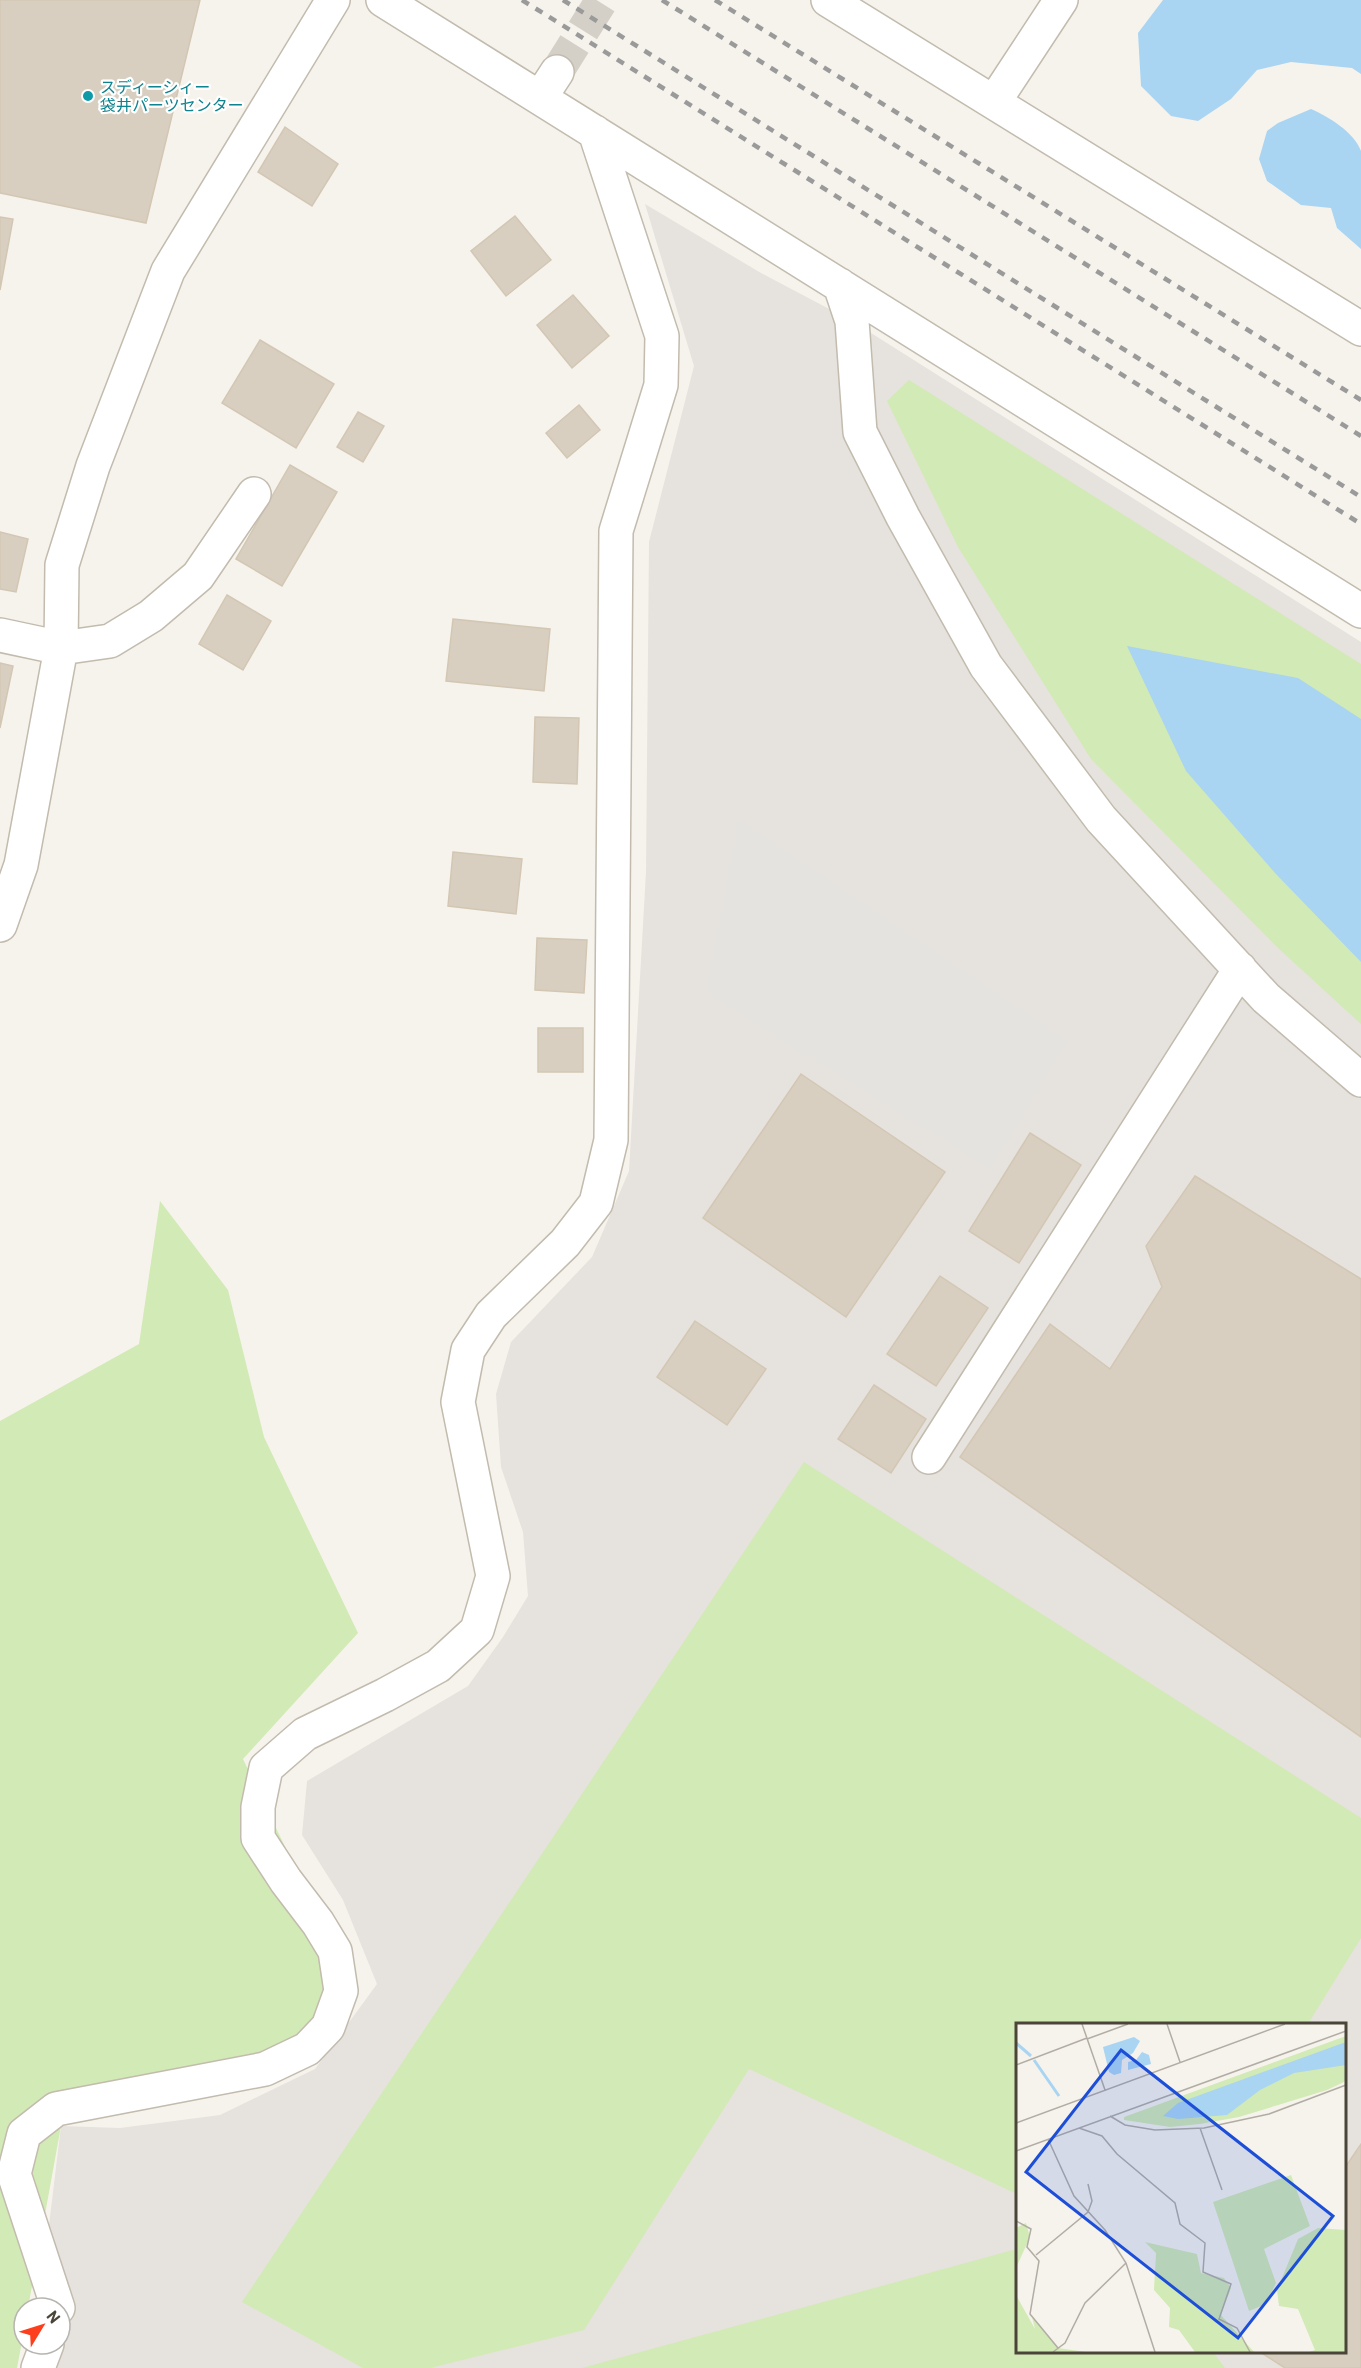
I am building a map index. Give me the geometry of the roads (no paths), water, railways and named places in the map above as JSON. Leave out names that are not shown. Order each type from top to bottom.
[{"type":"street","points":[[0,924],[21,865],[61,648],[62,565],[93,466],[168,271],[333,0]]},
{"type":"street","points":[[383,0],[549,85],[596,132],[1361,611]]},
{"type":"street","points":[[828,0],[1361,330]]},
{"type":"street","points":[[994,102],[1061,0]]},
{"type":"street","points":[[54,2296],[14,2174],[24,2134],[56,2109],[266,2069],[307,2049],[328,2027],[341,1991],[335,1951],[258,1838],[258,1807],[266,1768],[305,1734],[438,1666],[477,1630],[493,1576],[458,1402],[468,1350],[491,1315],[566,1243],[596,1203],[611,1140],[616,531],[661,385],[662,336],[596,132]]},
{"type":"street","points":[[840,285],[852,321],[860,432],[903,518],[986,666],[1101,819],[1266,998],[1361,1080]]},
{"type":"street","points":[[0,635],[61,648],[110,641],[151,616],[198,576],[254,494]]},
{"type":"street","points":[[929,1457],[1240,969]]},
{"type":"water","points":[[1163,0],[1361,0],[1361,74],[1352,68],[1291,62],[1257,70],[1231,99],[1198,121],[1171,116],[1141,86],[1138,33]]},
{"type":"water","points":[[1311,109],[1347,131],[1361,151],[1361,249],[1337,228],[1331,208],[1301,205],[1267,181],[1259,159],[1267,131],[1278,123]]},
{"type":"water","points":[[1127,646],[1298,678],[1361,719],[1361,962],[1275,873],[1186,771]]},
{"type":"tunnel","points":[[557,72],[602,0]]},
{"type":"railway","points":[[522,0],[1361,524]]},
{"type":"railway","points":[[563,0],[1361,497]]},
{"type":"railway","points":[[662,0],[1361,436]]},
{"type":"railway","points":[[715,0],[1361,400]]},
{"type":"place","name":"スディーシィー 袋井パーツセンター","points":[[88,96]]}]
